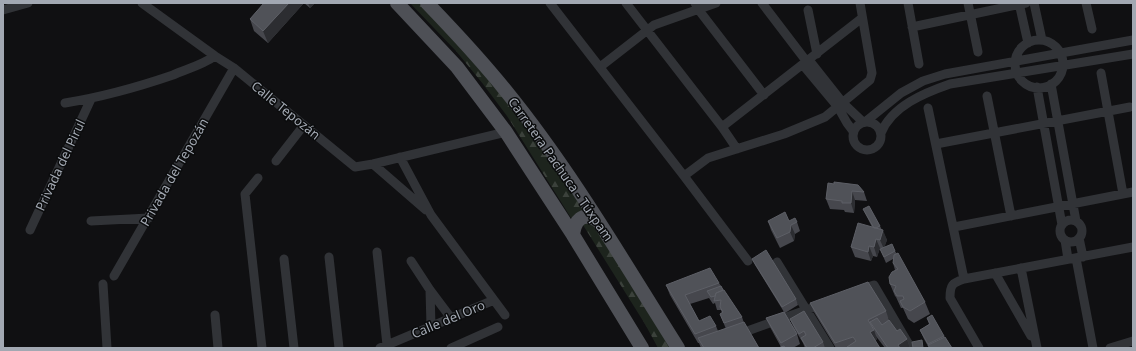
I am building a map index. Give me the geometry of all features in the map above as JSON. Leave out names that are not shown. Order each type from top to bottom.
[{"type":"main road","name":"Carretera Pachuca - Túxpam","points":[[397,3],[457,67],[506,132],[573,235],[642,348]]},
{"type":"main road","name":"Carretera Pachuca - Túxpam","points":[[427,3],[479,58],[507,92],[553,154],[597,220],[678,348]]},
{"type":"main road","points":[[573,235],[574,226],[579,220],[591,217],[597,220]]},
{"type":"street","points":[[3,10],[28,3]]},
{"type":"street","name":"Calle Tepozán","points":[[142,3],[234,68],[355,167],[374,164]]},
{"type":"street","points":[[550,3],[748,260]]},
{"type":"street","points":[[626,3],[722,127],[737,149]]},
{"type":"street","points":[[600,67],[654,25],[697,6],[716,3]]},
{"type":"street","points":[[762,3],[809,60],[841,105],[847,123],[853,131],[853,140],[855,145],[858,148],[868,151],[877,147],[884,125],[889,118],[908,104],[929,92],[950,84],[1133,54]]},
{"type":"street","points":[[684,176],[708,158],[784,134],[825,117],[870,80],[872,77],[860,3]]},
{"type":"street","points":[[908,3],[919,64]]},
{"type":"street","points":[[968,3],[978,52]]},
{"type":"street","points":[[1034,3],[1042,40]]},
{"type":"street","points":[[1086,3],[1092,28]]},
{"type":"street","points":[[912,27],[1022,4],[1028,43]]},
{"type":"street","points":[[697,6],[764,95]]},
{"type":"street","points":[[808,10],[809,60]]},
{"type":"street","points":[[722,127],[862,18]]},
{"type":"street","points":[[1042,40],[1057,48],[1060,53],[1062,65],[1059,76],[1052,84],[1037,87],[1026,84],[1021,79],[1017,73],[1016,56],[1020,49],[1028,43],[1042,40]]},
{"type":"street","points":[[853,131],[856,127],[873,117],[901,93],[923,81],[945,74],[1133,40]]},
{"type":"street","name":"Privada del Pirul","points":[[65,103],[91,99],[144,85],[205,63],[215,56]]},
{"type":"street","name":"Privada del Tepozán","points":[[114,276],[149,218],[234,68]]},
{"type":"street","points":[[1101,73],[1123,194]]},
{"type":"street","points":[[1052,84],[1076,221],[1082,229],[1082,233],[1075,242],[1065,240]]},
{"type":"street","points":[[1037,87],[1062,225],[1060,233],[1076,258]]},
{"type":"street","points":[[987,96],[1011,216]]},
{"type":"street","name":"Privada del Pirul","points":[[30,230],[91,99]]},
{"type":"street","points":[[841,105],[864,122],[876,125],[881,133]]},
{"type":"street","points":[[936,144],[1130,107]]},
{"type":"street","points":[[928,108],[964,279]]},
{"type":"street","points":[[276,161],[304,125]]},
{"type":"street","points":[[374,164],[506,132]]},
{"type":"street","points":[[400,157],[431,215],[505,315]]},
{"type":"street","points":[[374,164],[431,215]]},
{"type":"street","points":[[258,178],[245,194],[262,348]]},
{"type":"street","points":[[954,227],[1133,192]]},
{"type":"street","points":[[91,221],[149,218]]},
{"type":"street","points":[[1062,225],[1069,220],[1076,221]]},
{"type":"street","points":[[1079,238],[1076,258],[1093,348]]},
{"type":"street","points":[[979,348],[950,298],[950,288],[956,282],[964,279],[1021,268],[1133,248]]},
{"type":"street","points":[[377,252],[383,347]]},
{"type":"street","points":[[329,257],[338,348]]},
{"type":"street","points":[[284,259],[294,348]]},
{"type":"street","points":[[411,261],[450,318]]},
{"type":"street","points":[[777,262],[830,348]]},
{"type":"street","points":[[1021,268],[1036,346]]},
{"type":"street","points":[[995,274],[1036,346]]},
{"type":"street","points":[[103,284],[107,348]]},
{"type":"street","points":[[851,293],[874,285],[911,348]]},
{"type":"street","points":[[430,290],[431,326]]},
{"type":"street","name":"Calle del Oro","points":[[383,347],[494,300]]},
{"type":"street","points":[[728,338],[829,302]]},
{"type":"street","points":[[215,315],[218,348]]},
{"type":"street","points":[[454,347],[498,328]]},
{"type":"street","points":[[1110,348],[1133,341]]},
{"type":"green space","points":[[410,3],[422,3],[492,79],[589,211],[573,221],[507,116],[456,51]]},
{"type":"green space","points":[[590,221],[676,348],[658,348],[645,324],[583,225]]},
{"type":"building","points":[[264,3],[289,3],[263,31],[250,19]]},
{"type":"building","points":[[834,182],[858,185],[864,192],[852,191],[851,203],[842,203],[842,201],[826,199],[828,183],[834,184]]},
{"type":"building","points":[[869,206],[880,226],[876,228],[874,228],[863,209]]},
{"type":"building","points":[[785,212],[789,221],[795,218],[797,222],[791,225],[790,232],[777,238],[768,221]]},
{"type":"building","points":[[858,223],[883,230],[880,240],[876,239],[874,247],[869,246],[868,252],[851,247]]},
{"type":"building","points":[[892,244],[895,251],[884,257],[880,249]]},
{"type":"building","points":[[766,250],[796,299],[782,307],[752,259]]},
{"type":"building","points":[[898,253],[925,302],[910,311],[903,307],[900,301],[904,299],[903,296],[897,296],[894,291],[896,286],[890,284],[889,277],[892,272],[898,269],[893,263],[894,255]]},
{"type":"building","points":[[710,268],[719,283],[685,295],[699,321],[710,316],[716,326],[695,334],[666,285]]},
{"type":"building","points":[[868,282],[886,311],[868,320],[874,330],[870,332],[880,348],[847,348],[856,341],[853,337],[835,343],[810,303]]},
{"type":"building","points":[[721,286],[723,290],[716,293],[715,296],[711,297],[707,291]]},
{"type":"building","points":[[724,290],[742,317],[724,323],[720,314],[723,312],[720,307],[721,300],[714,301],[716,293]]},
{"type":"building","points":[[804,311],[823,342],[813,348],[807,348],[801,338],[806,335],[804,331],[799,334],[790,319]]},
{"type":"building","points":[[784,312],[797,334],[781,343],[766,318]]},
{"type":"building","points":[[932,315],[944,336],[928,344],[920,330],[930,324],[927,318]]},
{"type":"building","points":[[877,318],[882,325],[889,320],[897,331],[900,329],[907,339],[898,345],[900,348],[888,348],[870,322]]},
{"type":"building","points":[[744,322],[759,348],[704,348],[698,338]]},
{"type":"building","points":[[945,337],[952,348],[930,348],[928,345]]},
{"type":"building","points":[[922,340],[923,348],[913,348],[912,342]]}]
